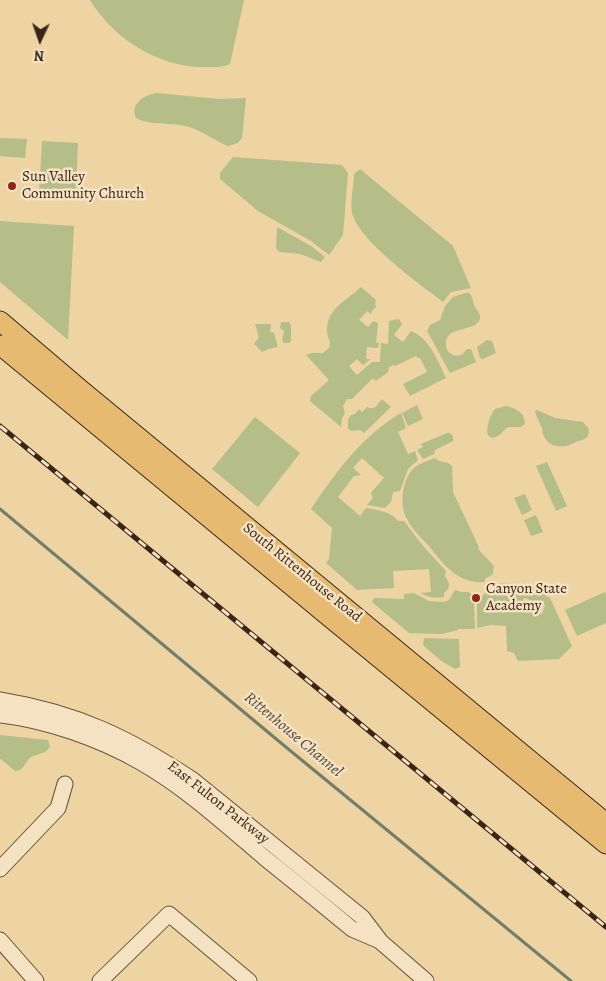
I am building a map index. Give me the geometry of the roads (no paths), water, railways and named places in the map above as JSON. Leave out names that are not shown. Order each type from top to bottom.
[{"type":"main road","name":"South Rittenhouse Road","points":[[0,321],[270,557],[606,844]]},
{"type":"main road","name":"South Rittenhouse Road","points":[[0,345],[606,823]]},
{"type":"street","name":"East Fulton Parkway","points":[[0,700],[66,714],[104,728],[163,760],[193,780],[362,917],[381,942],[426,981]]},
{"type":"street","name":"East Fulton Parkway","points":[[0,715],[43,724],[80,735],[139,761],[203,805],[352,929],[381,942]]},
{"type":"street","points":[[0,868],[58,808],[65,784]]},
{"type":"street","points":[[100,981],[169,914],[249,981]]},
{"type":"street","points":[[0,940],[36,981]]},
{"type":"waterway","name":"Rittenhouse Channel","points":[[0,509],[571,981]]},
{"type":"railway","points":[[0,426],[606,927]]},
{"type":"place","name":"Sun Valley Community Church","points":[[12,186]]},
{"type":"place","name":"Canyon State Academy","points":[[476,598]]}]
